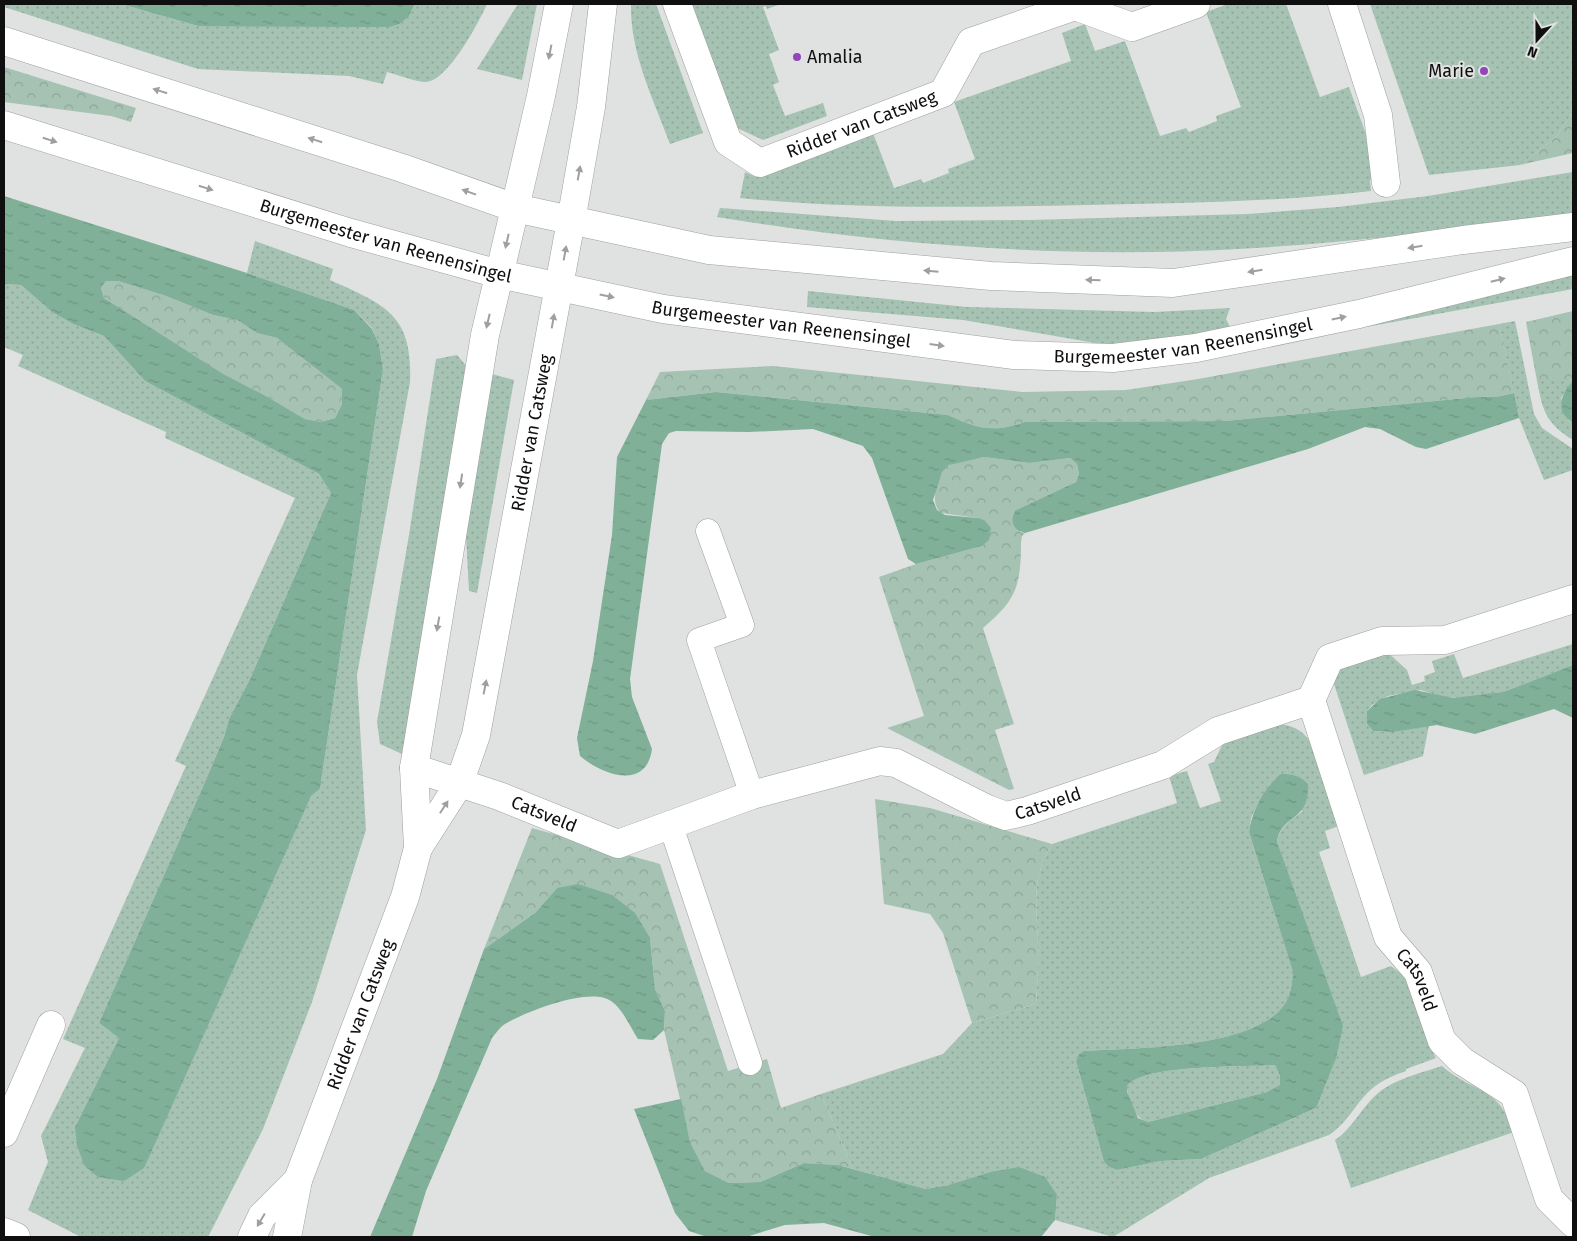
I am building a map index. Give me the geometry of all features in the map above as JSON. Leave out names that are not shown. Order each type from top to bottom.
[{"type":"street","name":"Ridder van Catsweg","points":[[287,1237],[298,1180],[405,897],[418,848],[414,768],[485,335],[541,96],[558,4]]},
{"type":"street","name":"Ridder van Catsweg","points":[[418,848],[459,784],[476,735],[591,107],[604,4]]},
{"type":"street","name":"Ridder van Catsweg","points":[[678,4],[728,142],[760,163],[943,93],[971,42],[1075,6],[1132,27],[1196,4]]},
{"type":"street","points":[[1342,4],[1378,115],[1386,183]]},
{"type":"street","points":[[4,40],[402,168],[515,208],[719,250],[990,276],[1173,283],[1463,240],[1573,227]]},
{"type":"street","name":"Burgemeester van Reenensingel","points":[[4,126],[351,233],[499,274],[663,308],[995,352],[1113,358],[1196,348],[1360,314],[1573,261]]},
{"type":"street","points":[[1311,700],[1330,658],[1382,641],[1445,640],[1573,599]]},
{"type":"street","name":"Catsveld","points":[[414,768],[508,800],[618,844],[670,823],[752,795],[880,761],[896,763],[987,809],[1006,816],[1027,811],[1163,765],[1218,731],[1311,700],[1388,937],[1418,972],[1442,1041],[1462,1061],[1514,1094],[1549,1199],[1573,1223]]},
{"type":"street","points":[[4,1133],[51,1025]]},
{"type":"street","name":"Ridder van Catsweg","points":[[252,1237],[262,1216],[298,1180]]},
{"type":"street","points":[[4,1232],[16,1237]]},
{"type":"lane","points":[[708,531],[742,625],[700,640],[752,795]]},
{"type":"lane","points":[[670,823],[750,1063]]},
{"type":"green space","points":[[4,4],[121,4],[198,26],[409,16],[415,4],[487,4],[477,24],[452,63],[434,80],[425,82],[387,72],[383,84],[349,76],[198,69],[4,7]]},
{"type":"green space","points":[[518,4],[537,4],[522,80],[477,69]]},
{"type":"green space","points":[[631,4],[656,4],[703,133],[670,144],[638,58],[634,40]]},
{"type":"green space","points":[[690,4],[781,4],[767,9],[766,6],[763,7],[779,50],[769,54],[779,82],[773,85],[785,116],[823,103],[827,116],[763,140],[737,128]]},
{"type":"green space","points":[[1228,4],[1286,4],[1320,97],[1349,87],[1381,176],[1370,180],[1371,191],[1300,198],[1159,204],[914,207],[783,202],[740,198],[745,172],[754,176],[873,133],[894,188],[921,179],[923,183],[949,173],[948,169],[975,159],[954,102],[1071,61],[1062,33],[1085,24],[1095,51],[1125,41],[1160,136],[1186,128],[1189,132],[1217,121],[1216,116],[1241,107],[1206,12]]},
{"type":"green space","points":[[1370,4],[1573,4],[1573,112],[1556,137],[1520,165],[1429,175]]},
{"type":"green space","points":[[4,67],[136,108],[131,122],[111,116],[4,102]]},
{"type":"green space","points":[[1573,112],[1573,153],[1520,165],[1556,137]]},
{"type":"green space","points":[[1573,172],[1573,214],[1406,235],[1238,249],[1173,252],[1042,251],[911,242],[781,227],[717,217],[720,208],[896,221],[1029,220],[1248,214],[1338,207],[1428,196]]},
{"type":"green space","points":[[255,241],[333,269],[330,280],[366,297],[392,315],[401,326],[410,359],[410,382],[357,675],[366,830],[312,1002],[263,1129],[208,1237],[81,1237],[28,1210],[48,1162],[41,1136],[85,1048],[63,1039],[186,766],[175,761],[295,498],[165,438],[166,432],[18,366],[23,355],[4,347],[4,284],[21,285],[52,312],[73,324],[104,336],[145,381],[319,474],[331,493],[250,679],[229,719],[224,737],[205,782],[99,1023],[119,1038],[75,1127],[311,796],[320,789],[383,369],[379,344],[372,328],[354,310],[247,273]]},
{"type":"green space","points":[[1573,272],[1573,289],[1366,327],[1364,323]]},
{"type":"green space","points":[[106,281],[118,281],[166,296],[213,315],[237,320],[257,333],[277,338],[342,389],[342,404],[335,418],[321,422],[305,419],[266,396],[223,375],[104,298],[101,288]]},
{"type":"green space","points":[[808,291],[967,307],[1155,312],[1230,308],[1226,319],[1230,327],[1150,342],[1101,344],[963,320],[807,307]]},
{"type":"green space","points":[[1573,311],[1573,381],[1537,381],[1526,322]]},
{"type":"green space","points":[[1515,321],[1534,414],[1542,428],[1573,449],[1573,470],[1544,480],[1519,418],[1499,324]]},
{"type":"green space","points":[[1499,324],[1514,393],[1496,397],[1477,397],[1225,421],[1025,422],[1003,428],[985,428],[968,424],[948,415],[716,392],[646,400],[660,372],[773,366],[1022,392],[1126,390],[1198,379]]},
{"type":"green space","points":[[457,355],[468,368],[402,754],[380,744],[377,722],[409,535],[436,359]]},
{"type":"green space","points":[[492,374],[514,380],[477,593],[469,591],[466,535]]},
{"type":"green space","points":[[1537,381],[1573,381],[1561,398],[1569,421],[1573,423],[1573,440],[1557,428],[1547,416],[1541,401]]},
{"type":"green space","points":[[984,457],[1029,463],[1070,458],[1077,464],[1079,474],[1076,482],[1016,510],[1020,532],[1025,533],[1022,536],[1021,542],[1018,582],[1010,600],[983,628],[1014,724],[995,730],[1014,789],[1009,790],[887,728],[924,716],[879,577],[916,564],[982,546],[978,518],[941,513],[937,509],[935,496],[941,474],[949,465]]},
{"type":"green space","points":[[1573,644],[1573,665],[1503,692],[1471,697],[1444,698],[1421,690],[1388,696],[1372,705],[1367,711],[1367,724],[1373,731],[1393,732],[1429,725],[1423,756],[1364,775],[1333,681],[1339,666],[1385,650],[1407,670],[1412,685],[1425,681],[1424,676],[1435,672],[1432,661],[1454,654],[1463,678]]},
{"type":"green space","points":[[1281,724],[1299,730],[1309,740],[1339,826],[1325,831],[1330,848],[1319,852],[1361,977],[1391,966],[1404,976],[1430,1047],[1436,1058],[1406,1069],[1406,1071],[1378,1084],[1362,1098],[1342,1124],[1329,1135],[1209,1178],[1113,1237],[1055,1220],[1057,1195],[949,1185],[926,1189],[853,1169],[821,1094],[943,1054],[972,1023],[1036,1004],[1038,960],[1036,893],[1040,869],[1052,844],[1177,803],[1169,776],[1187,771],[1200,808],[1221,801],[1208,764],[1214,762],[1224,741]],"holes":[[[1259,801],[1303,811],[1283,828],[1277,842],[1316,1108],[1201,1159],[1161,1161],[1117,1170],[1109,1167],[1104,1162],[1076,1061],[1079,1054],[1084,1051],[1161,1047],[1220,1038],[1247,1030],[1269,1019],[1284,1005],[1290,993],[1293,972],[1249,832],[1251,818]]]},
{"type":"green space","points":[[875,799],[930,808],[1052,844],[1040,869],[1036,893],[1038,960],[1036,1004],[972,1023],[943,933],[930,914],[884,904]]},
{"type":"green space","points":[[532,828],[660,864],[728,1071],[767,1059],[781,1108],[821,1094],[853,1169],[838,1165],[804,1163],[760,1182],[729,1183],[705,1171],[690,1142],[664,1030],[665,1011],[655,989],[650,938],[557,888],[535,913],[484,949]]},
{"type":"green space","points":[[1275,1065],[1280,1076],[1280,1086],[1267,1092],[1148,1122],[1135,1113],[1128,1097],[1127,1086],[1136,1079],[1152,1074],[1196,1068]]},
{"type":"green space","points":[[1442,1066],[1453,1075],[1493,1098],[1508,1117],[1514,1132],[1351,1188],[1335,1140],[1347,1130],[1377,1094],[1391,1084]]},
{"type":"water","points":[[121,4],[415,4],[409,16],[399,24],[389,27],[346,27],[198,26]]},
{"type":"water","points":[[4,196],[247,273],[354,310],[372,329],[379,344],[383,369],[320,789],[311,796],[144,1168],[124,1181],[98,1177],[84,1165],[77,1145],[75,1127],[119,1038],[99,1023],[205,782],[224,737],[229,719],[250,679],[331,493],[319,474],[145,381],[104,336],[73,324],[52,312],[21,285],[4,284]],"holes":[[[106,281],[118,281],[166,296],[213,315],[237,320],[257,333],[277,338],[342,389],[342,404],[335,418],[321,422],[305,419],[223,374],[104,298],[101,288]]]},
{"type":"water","points":[[1573,381],[1573,423],[1563,413],[1561,402],[1565,391]]},
{"type":"water","points":[[716,392],[948,415],[968,424],[985,428],[1003,428],[1025,422],[1225,421],[1477,397],[1496,397],[1514,393],[1519,418],[1426,449],[1416,447],[1380,429],[1365,427],[1308,449],[1025,533],[1018,530],[1013,524],[1016,510],[1076,482],[1079,474],[1077,464],[1070,458],[1029,463],[984,457],[949,465],[942,472],[933,500],[937,510],[945,515],[984,520],[991,528],[989,540],[982,546],[916,564],[908,559],[872,458],[863,446],[813,429],[749,432],[676,431],[669,433],[662,444],[630,679],[632,697],[652,749],[648,762],[641,771],[632,775],[610,773],[599,769],[580,756],[577,738],[593,661],[612,535],[617,457],[646,400]]},
{"type":"water","points":[[1573,665],[1573,718],[1554,709],[1475,734],[1437,725],[1393,732],[1373,731],[1367,724],[1367,711],[1380,699],[1415,690],[1453,698],[1503,692]]},
{"type":"water","points":[[1281,774],[1289,774],[1299,777],[1308,784],[1304,806],[1284,826],[1277,842],[1343,1026],[1336,1058],[1316,1108],[1201,1159],[1161,1161],[1117,1170],[1109,1167],[1104,1162],[1076,1061],[1079,1054],[1084,1051],[1161,1047],[1220,1038],[1247,1030],[1269,1019],[1284,1005],[1288,997],[1292,985],[1293,972],[1249,832],[1256,807],[1264,793]],"holes":[[[1275,1065],[1280,1076],[1280,1085],[1267,1092],[1148,1122],[1138,1118],[1127,1092],[1127,1086],[1136,1079],[1173,1070]]]},
{"type":"water","points":[[578,884],[612,895],[635,913],[650,938],[655,989],[665,1011],[664,1030],[653,1040],[638,1039],[623,1013],[611,1001],[601,997],[588,997],[558,1002],[527,1013],[503,1025],[492,1038],[426,1191],[412,1237],[370,1237],[437,1079],[484,949],[535,913],[557,888]]},
{"type":"water","points":[[681,1099],[690,1142],[705,1171],[729,1183],[760,1182],[804,1163],[838,1165],[926,1189],[949,1185],[991,1172],[1019,1167],[1045,1177],[1057,1195],[1055,1220],[1041,1237],[875,1237],[824,1223],[785,1225],[746,1237],[707,1237],[689,1231],[675,1213],[634,1109]]},
{"type":"place","name":"Amalia","points":[[797,57]]},
{"type":"place","name":"Marie","points":[[1484,71]]}]
